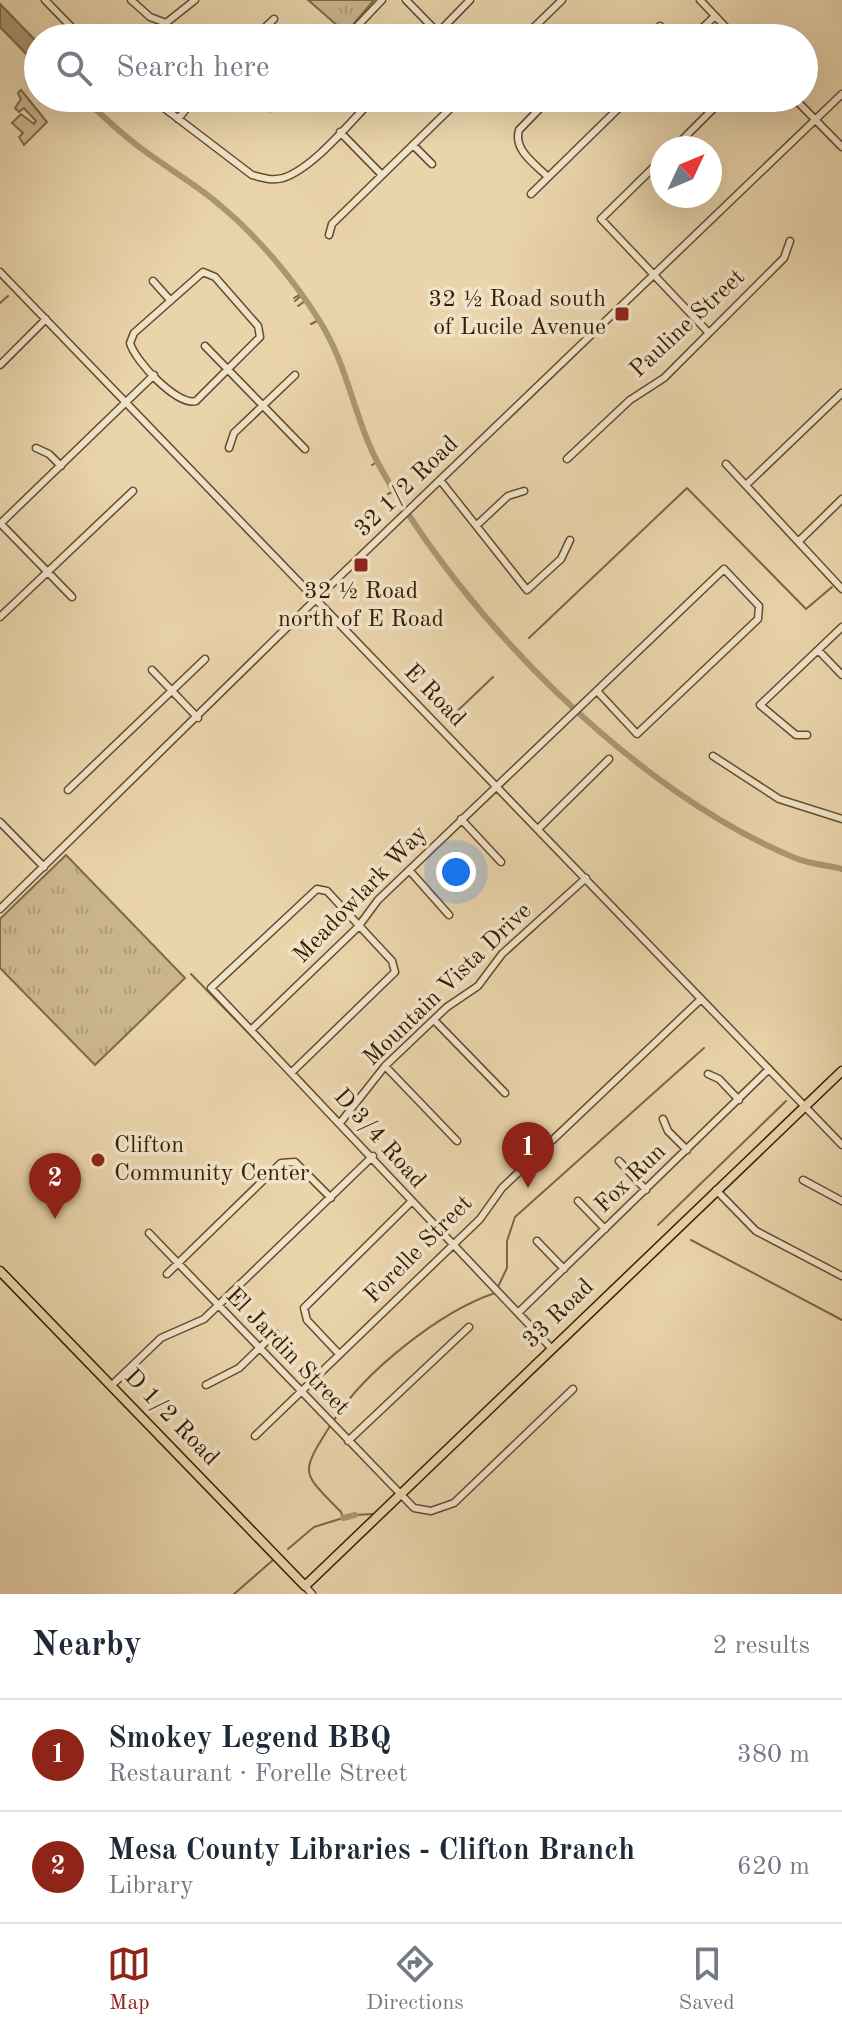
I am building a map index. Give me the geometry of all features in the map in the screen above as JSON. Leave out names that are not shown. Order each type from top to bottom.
[{"type":"main road","name":"33 Road","points":[[305,1586],[716,1190],[841,1075]]},
{"type":"main road","name":"D 1/2 Road","points":[[0,1271],[305,1586]]},
{"type":"street","points":[[45,0],[68,24]]},
{"type":"street","points":[[131,0],[159,22],[176,18],[195,0]]},
{"type":"street","points":[[359,24],[382,0]]},
{"type":"street","points":[[406,0],[427,24]]},
{"type":"street","points":[[449,24],[470,0]]},
{"type":"street","points":[[537,24],[562,0]]},
{"type":"street","points":[[700,0],[723,24]]},
{"type":"street","points":[[707,24],[715,16]]},
{"type":"street","points":[[269,24],[274,19]]},
{"type":"street","name":"32 1/2 Road","points":[[0,909],[316,599],[842,94]]},
{"type":"street","points":[[169,112],[252,175],[270,179],[292,174],[360,112]]},
{"type":"street","points":[[178,119],[184,112]]},
{"type":"street","points":[[329,235],[332,224],[447,112]]},
{"type":"street","points":[[536,112],[516,136],[521,149],[548,177]]},
{"type":"street","points":[[531,194],[615,112]]},
{"type":"street","points":[[686,136],[710,112]]},
{"type":"street","points":[[808,112],[842,147]]},
{"type":"street","points":[[340,132],[382,175]]},
{"type":"street","points":[[413,145],[432,164]]},
{"type":"street","points":[[650,171],[601,219],[708,332]]},
{"type":"street","name":"Pauline Street","points":[[567,459],[630,400],[664,378],[784,258],[790,241]]},
{"type":"street","name":"E Road","points":[[0,272],[842,1145]]},
{"type":"street","points":[[208,272],[258,326],[260,337],[196,401],[175,397],[135,354],[130,343],[134,333],[170,300],[197,275],[208,272]]},
{"type":"street","points":[[153,281],[170,300]]},
{"type":"street","points":[[0,365],[46,319]]},
{"type":"street","points":[[205,346],[305,449]]},
{"type":"street","points":[[72,597],[0,524],[154,375]]},
{"type":"street","points":[[229,448],[234,433],[295,375]]},
{"type":"street","points":[[746,485],[842,393]]},
{"type":"street","points":[[36,448],[49,454],[61,466]]},
{"type":"street","points":[[726,464],[842,589]]},
{"type":"street","points":[[440,480],[527,590],[561,559],[570,540]]},
{"type":"street","points":[[0,617],[133,491]]},
{"type":"street","points":[[477,525],[508,496],[524,491]]},
{"type":"street","points":[[799,541],[842,499]]},
{"type":"street","name":"Meadowlark Way","points":[[251,1030],[358,927],[378,900],[461,819],[724,569],[759,606],[758,619],[637,734],[597,691]]},
{"type":"street","points":[[807,735],[796,735],[760,705],[842,627]]},
{"type":"street","points":[[818,650],[842,675]]},
{"type":"street","points":[[68,790],[205,659]]},
{"type":"street","points":[[152,670],[198,718]]},
{"type":"street","points":[[713,756],[779,799],[842,819]]},
{"type":"street","points":[[538,829],[609,759]]},
{"type":"street","points":[[461,819],[501,862]]},
{"type":"street","points":[[0,822],[44,867]]},
{"type":"street","points":[[409,870],[449,915]]},
{"type":"street","name":"Mountain Vista Drive","points":[[340,1123],[385,1066],[434,1020],[478,986],[502,954],[586,878]]},
{"type":"street","name":"D 3/4 Road","points":[[358,927],[327,891],[317,889],[211,988],[373,1156],[411,1202],[552,1349]]},
{"type":"street","points":[[292,1072],[395,972],[392,961],[358,927]]},
{"type":"street","name":"Forelle Street","points":[[255,1436],[480,1219],[502,1188],[700,1000]]},
{"type":"street","points":[[434,1020],[505,1093]]},
{"type":"street","points":[[385,1066],[457,1141]]},
{"type":"street","name":"Fox Run","points":[[518,1313],[769,1069]]},
{"type":"street","points":[[708,1074],[719,1079],[739,1100]]},
{"type":"street","points":[[663,1119],[668,1131],[687,1150]]},
{"type":"street","points":[[111,1386],[161,1338],[195,1324],[218,1306],[373,1156]]},
{"type":"street","points":[[619,1161],[646,1190]]},
{"type":"street","points":[[167,1274],[281,1163],[295,1162],[331,1198]]},
{"type":"street","points":[[803,1180],[842,1201]]},
{"type":"street","points":[[716,1190],[756,1231],[842,1276]]},
{"type":"street","points":[[578,1201],[605,1229]]},
{"type":"street","points":[[339,1354],[307,1320],[304,1308],[411,1202]]},
{"type":"street","name":"El Jardin Street","points":[[149,1233],[400,1495]]},
{"type":"street","points":[[537,1241],[564,1269]]},
{"type":"street","points":[[348,1441],[469,1327]]},
{"type":"street","points":[[206,1385],[232,1373],[275,1333]]},
{"type":"street","points":[[400,1495],[419,1510],[438,1511],[449,1507],[573,1389]]},
{"type":"street","name":"D 1/2 Road","points":[[305,1586],[312,1594]]},
{"type":"green space","points":[[308,0],[374,0],[354,24],[336,24]]},
{"type":"green space","points":[[21,90],[24,94],[24,108],[19,112],[15,108],[21,99],[18,93]]},
{"type":"green space","points":[[28,112],[39,112],[47,122],[24,145],[19,137],[23,133],[12,123],[21,114],[34,124],[36,121]]},
{"type":"green space","points":[[66,855],[185,978],[95,1065],[0,968],[0,919]]},
{"type":"shaded area","points":[[0,4],[24,29],[24,52],[0,27]]},
{"type":"waterway","points":[[98,112],[133,142],[221,206],[262,245],[287,275],[329,337],[370,447],[414,523],[456,581],[504,638],[558,693],[615,744],[674,790],[735,828],[795,858],[842,869]]},
{"type":"waterway","points":[[294,298],[299,295]]},
{"type":"waterway","points":[[0,303],[8,296]]},
{"type":"waterway","points":[[295,301],[301,296]]},
{"type":"waterway","points":[[298,306],[305,301]]},
{"type":"waterway","points":[[311,324],[319,320]]},
{"type":"waterway","points":[[372,465],[377,462]]},
{"type":"waterway","points":[[529,638],[687,488],[806,609],[832,587]]},
{"type":"waterway","points":[[388,494],[394,491]]},
{"type":"waterway","points":[[450,718],[493,677]]},
{"type":"waterway","points":[[191,974],[299,1085]]},
{"type":"waterway","points":[[334,1420],[365,1382],[406,1345],[451,1314],[495,1293],[507,1268],[507,1241],[515,1217],[704,1048]]},
{"type":"waterway","points":[[658,1225],[786,1101]]},
{"type":"waterway","points":[[691,1240],[842,1320]]},
{"type":"waterway","points":[[288,1549],[314,1527],[343,1518],[341,1512],[318,1489],[309,1472],[313,1454],[330,1426]]},
{"type":"waterway","points":[[355,1515],[373,1514]]},
{"type":"waterway","points":[[343,1518],[355,1515]]},
{"type":"waterway","points":[[234,1594],[273,1560]]},
{"type":"place","name":"32 ½ Road south of Lucile Avenue","points":[[622,314]]},
{"type":"place","name":"32 ½ Road north of E Road","points":[[361,565]]},
{"type":"place","name":"Clifton Community Center","points":[[98,1160]]},
{"type":"place","name":"Smokey Legend BBQ","points":[[528,1188]]},
{"type":"place","name":"Mesa County Libraries - Clifton Branch","points":[[55,1219]]}]
